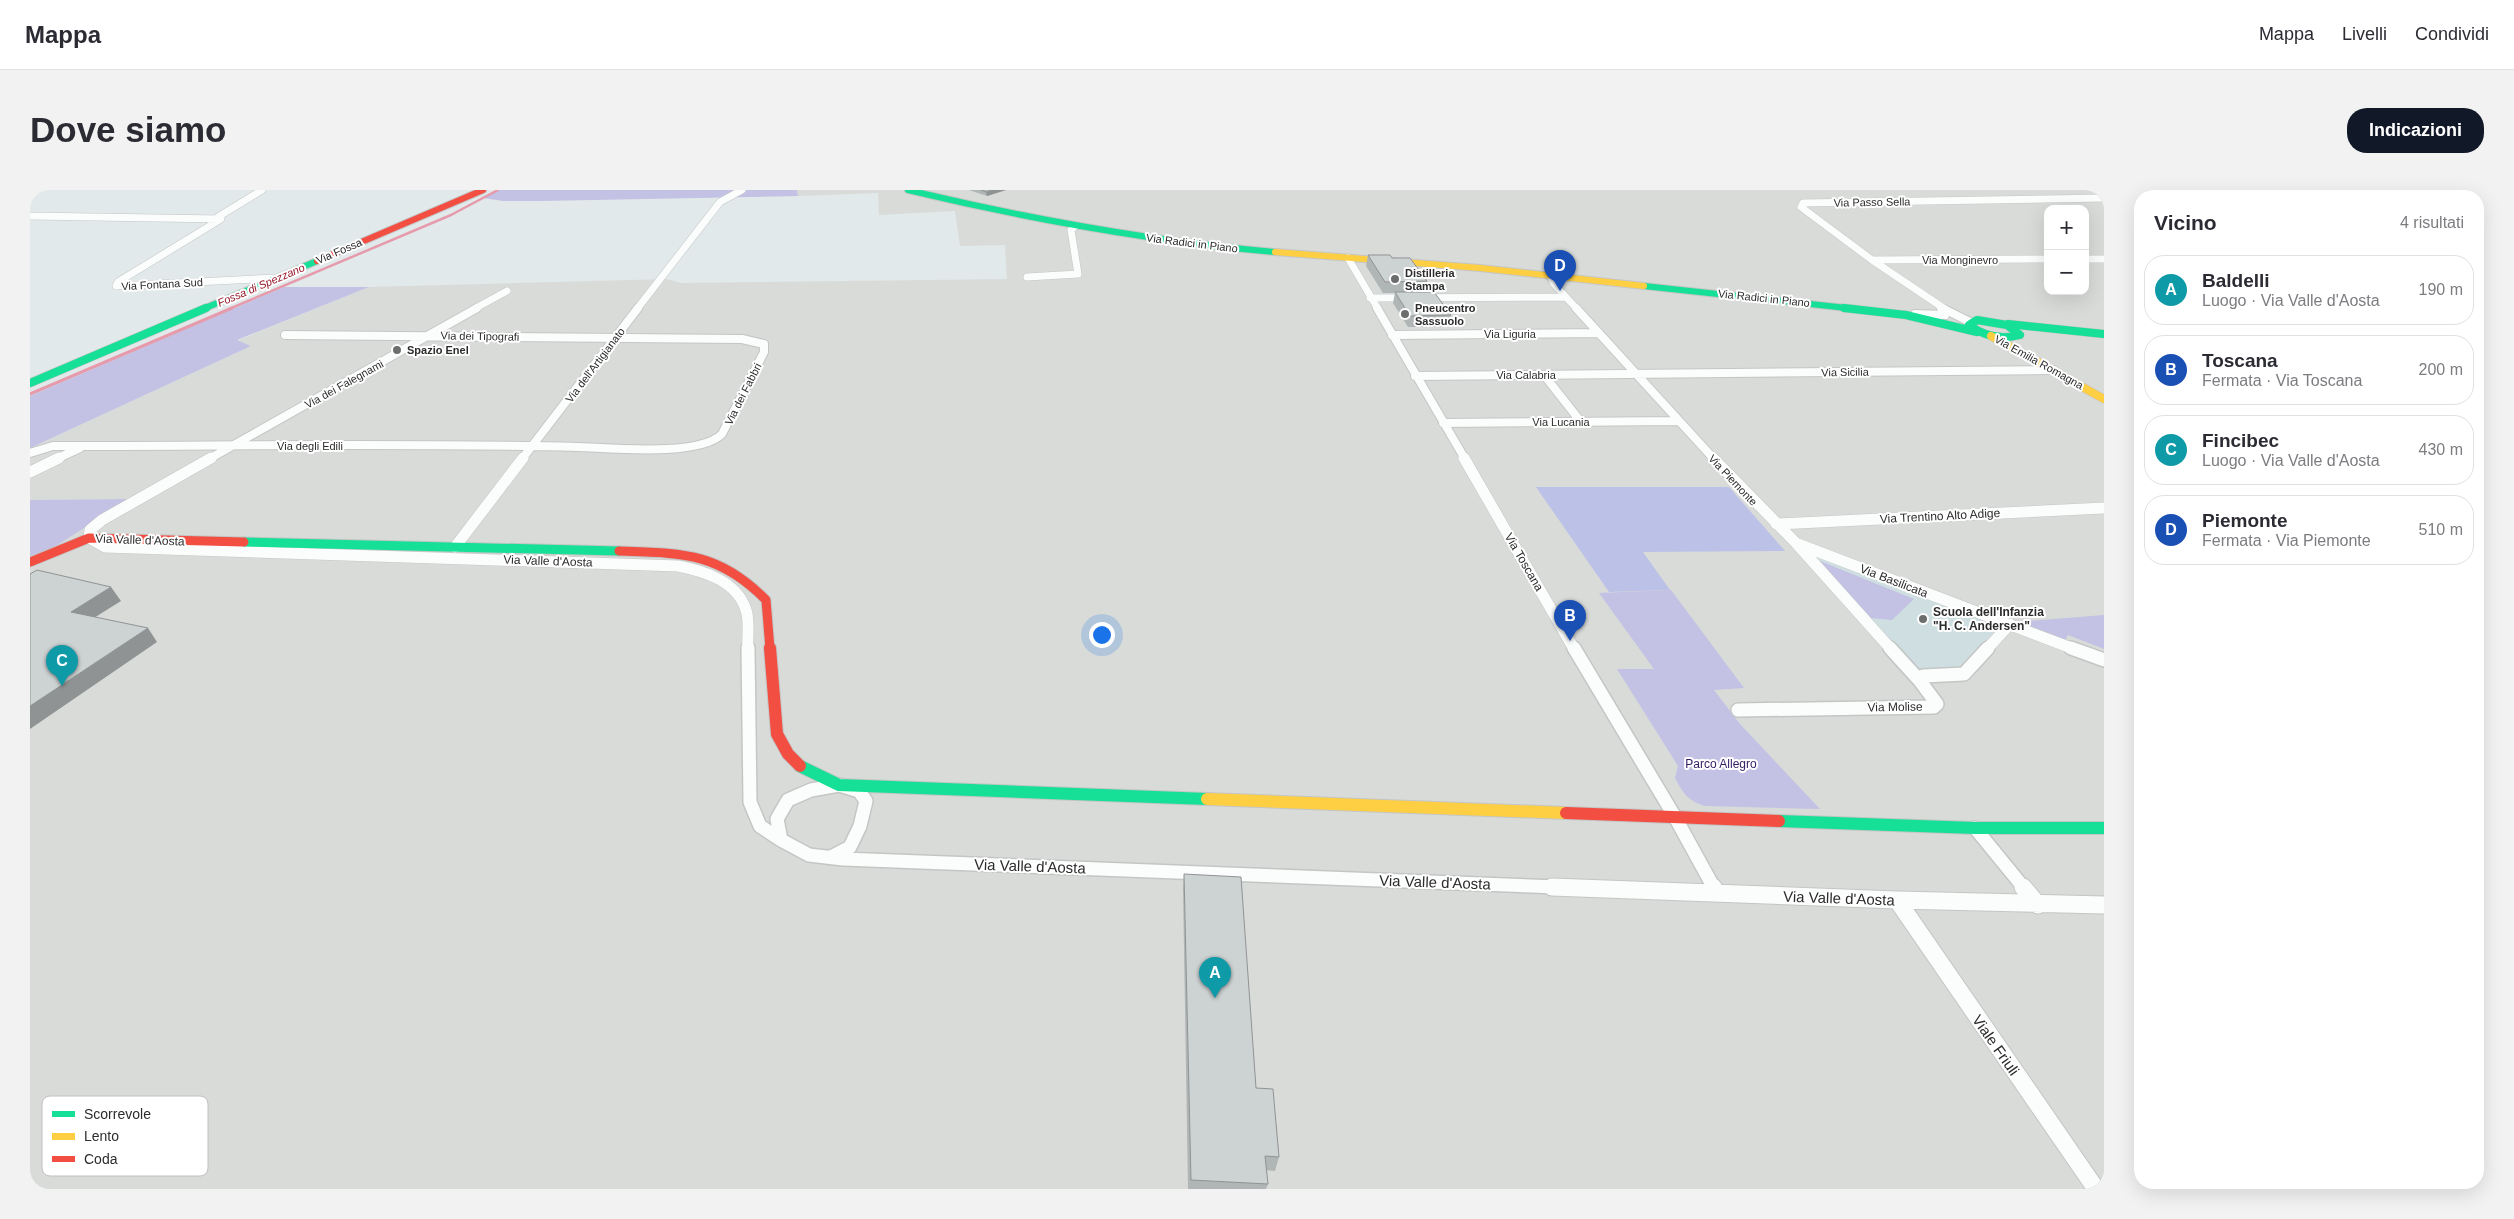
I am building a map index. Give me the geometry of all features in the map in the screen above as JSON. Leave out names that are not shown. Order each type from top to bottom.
[{"type":"street","name":"Via Fontana Sud","points":[[262,190],[218,217],[221,219],[118,282],[116,286],[276,278]]},
{"type":"street","name":"Via Fossa","points":[[30,383],[483,190]]},
{"type":"street","name":"Via dell'Artigianato","points":[[455,547],[720,202],[742,190]]},
{"type":"street","name":"Via Radici in Piano","points":[[908,190],[969,206],[1076,226],[1235,249],[1480,268]]},
{"type":"street","name":"Via Passo Sella","points":[[1975,324],[1961,314],[1930,298],[1872,260],[1801,207],[1803,203],[2104,198]]},
{"type":"street","points":[[30,216],[218,217]]},
{"type":"street","points":[[1027,277],[1078,274],[1071,230],[1076,226]]},
{"type":"street","name":"Via Toscana","points":[[1348,258],[1415,376],[1675,817],[1716,892]]},
{"type":"street","name":"Via Monginevro","points":[[1872,260],[2044,259]]},
{"type":"street","points":[[2089,259],[2104,259]]},
{"type":"street","points":[[1480,268],[1523,270],[1623,282]]},
{"type":"street","points":[[1480,268],[1623,282]]},
{"type":"street","points":[[1523,270],[1550,275],[1591,277]]},
{"type":"street","name":"Via Piemonte","points":[[1550,275],[1554,284],[1636,374],[1796,544],[1920,681]]},
{"type":"street","name":"Via Radici in Piano","points":[[1623,282],[1910,314],[1975,324]]},
{"type":"street","name":"Via dei Falegnami","points":[[232,446],[507,292]]},
{"type":"street","points":[[1370,298],[1566,297]]},
{"type":"street","name":"Via Passo Sella","points":[[1930,298],[1940,307],[1975,324]]},
{"type":"street","points":[[1910,314],[1945,315],[1940,307]]},
{"type":"street","points":[[2001,323],[2014,328],[2020,334]]},
{"type":"street","points":[[1975,324],[2001,323],[2104,334]]},
{"type":"street","points":[[1975,324],[1991,336],[2006,338],[2020,334],[2060,330]]},
{"type":"street","name":"Via Liguria","points":[[1392,335],[1599,333]]},
{"type":"street","name":"Via Emilia Romagna","points":[[2020,334],[2022,337],[2021,342],[2074,376],[2088,386],[2088,389]]},
{"type":"street","name":"Via dei Tipografi","points":[[285,335],[614,339]]},
{"type":"street","name":"Via Emilia Romagna","points":[[1991,336],[2016,348],[2104,399]]},
{"type":"street","name":"Via dei Fabbri","points":[[534,446],[667,448],[700,445],[716,440],[722,434],[764,352],[764,344],[754,340],[614,339]]},
{"type":"street","name":"Via Sicilia","points":[[1636,374],[2054,370]]},
{"type":"street","name":"Via Calabria","points":[[1415,376],[1636,374]]},
{"type":"street","points":[[1544,375],[1581,422]]},
{"type":"street","name":"Via Lucania","points":[[1443,423],[1679,421]]},
{"type":"street","name":"Via degli Edili","points":[[30,453],[53,446],[534,446]]},
{"type":"street","name":"Via degli Edili","points":[[30,472],[85,446]]},
{"type":"street","name":"Via Valle d'Aosta","points":[[89,538],[90,530],[102,520],[232,446]]},
{"type":"street","name":"Via Trentino Alto Adige","points":[[1776,524],[2104,508]]},
{"type":"street","name":"Via Valle d'Aosta","points":[[89,538],[105,547],[665,564],[691,567],[735,590],[746,611],[749,632],[750,802],[754,818],[764,833],[809,855],[1897,900],[2038,905],[2104,905]]},
{"type":"street","name":"Via Valle d'Aosta","points":[[30,563],[89,538],[684,554],[720,562],[746,576],[755,584],[766,600],[777,734],[785,752],[802,769],[839,785],[859,791],[866,801],[860,826],[850,847],[831,857]]},
{"type":"street","name":"Via Basilicata","points":[[1796,544],[2104,660]]},
{"type":"street","name":"Via Molise","points":[[1738,710],[1934,707],[1937,704],[1920,681],[1923,676],[1964,674],[2010,624]]},
{"type":"street","name":"Via Valle d'Aosta","points":[[781,840],[777,818],[788,800],[811,790],[839,785],[1975,828],[2104,828]]},
{"type":"street","points":[[1975,828],[2038,905]]},
{"type":"street","name":"Viale Friuli","points":[[1897,900],[2096,1189]]},
{"type":"shaded area","points":[[797,190],[2104,190],[2104,1189],[30,1189],[30,556],[39,557],[128,499],[30,500],[30,448],[251,346],[236,341],[369,287],[667,279],[681,283],[1007,279],[1005,245],[960,246],[955,211],[879,215],[878,193],[798,196]]},
{"type":"shaded area","points":[[1536,487],[1729,487],[1785,551],[1643,552],[1670,590],[1609,592]]},
{"type":"shaded area","name":"Scuola dell'Infanzia \"H. C. Andersen\"","points":[[1805,552],[2000,627],[1956,670],[1915,671]]},
{"type":"green space","points":[[499,190],[797,190],[798,196],[540,201],[503,201],[483,198]]},
{"type":"green space","points":[[284,287],[369,287],[237,340],[251,346],[30,448],[30,396]]},
{"type":"green space","points":[[129,499],[39,557],[30,556],[30,500]]},
{"type":"green space","points":[[1815,559],[1914,599],[1892,620],[1871,618]]},
{"type":"green space","name":"Parco Allegro","points":[[1671,590],[1744,688],[1714,690],[1740,724],[1820,809],[1705,806],[1690,799],[1681,788],[1675,778],[1678,766],[1617,669],[1654,669],[1599,593]]},
{"type":"green space","points":[[2104,615],[2104,649],[2068,635],[2064,642],[2015,622]]},
{"type":"building","points":[[1368,255],[1390,255],[1392,258],[1410,258],[1427,281],[1385,282]]},
{"type":"building","points":[[1395,292],[1434,292],[1451,315],[1410,316]]},
{"type":"building","points":[[37,570],[111,587],[71,612],[148,628],[30,706],[30,574]]},
{"type":"building","points":[[1184,874],[1241,877],[1256,1088],[1273,1089],[1279,1157],[1265,1156],[1268,1184],[1191,1180]]},
{"type":"waterway","name":"Fossa di Spezzano","points":[[229,309],[451,215],[498,190]]},
{"type":"waterway","name":"Fossa di Spezzano","points":[[30,394],[232,308]]},
{"type":"traffic: fast","points":[[908,190],[1090,229],[1183,243],[1275,252]]},
{"type":"traffic: fast","points":[[30,383],[317,261]]},
{"type":"traffic: fast","points":[[1644,286],[1906,315],[1977,332]]},
{"type":"traffic: fast","points":[[1977,320],[2007,325],[2020,335],[2007,338],[1987,335],[1969,325],[1977,320]]},
{"type":"traffic: fast","points":[[2008,324],[2104,334]]},
{"type":"traffic: fast","points":[[244,542],[619,551]]},
{"type":"traffic: fast","points":[[800,766],[839,785],[1207,799]]},
{"type":"traffic: fast","points":[[1779,821],[1975,828],[2104,828]]},
{"type":"traffic: slow","points":[[1275,252],[1480,268],[1644,286]]},
{"type":"traffic: slow","points":[[1991,336],[2104,399]]},
{"type":"traffic: slow","points":[[1207,799],[1566,813]]},
{"type":"traffic: jam","points":[[317,261],[483,190]]},
{"type":"traffic: jam","points":[[30,562],[89,538],[244,542]]},
{"type":"traffic: jam","points":[[619,551],[681,554],[717,563],[734,572],[750,584],[766,600],[777,734],[788,754],[800,766]]},
{"type":"traffic: jam","points":[[1566,813],[1779,821]]},
{"type":"place","name":"Distilleria Stampa","points":[[1395,279]]},
{"type":"place","name":"Piemonte","points":[[1560,291]]},
{"type":"place","name":"Pneucentro Sassuolo","points":[[1405,314]]},
{"type":"place","name":"Spazio Enel","points":[[397,350]]},
{"type":"place","name":"Scuola dell'Infanzia \"H. C. Andersen\"","points":[[1923,619]]},
{"type":"place","name":"Toscana","points":[[1570,641]]},
{"type":"place","name":"Fincibec","points":[[62,686]]},
{"type":"place","name":"Baldelli","points":[[1215,998]]}]
